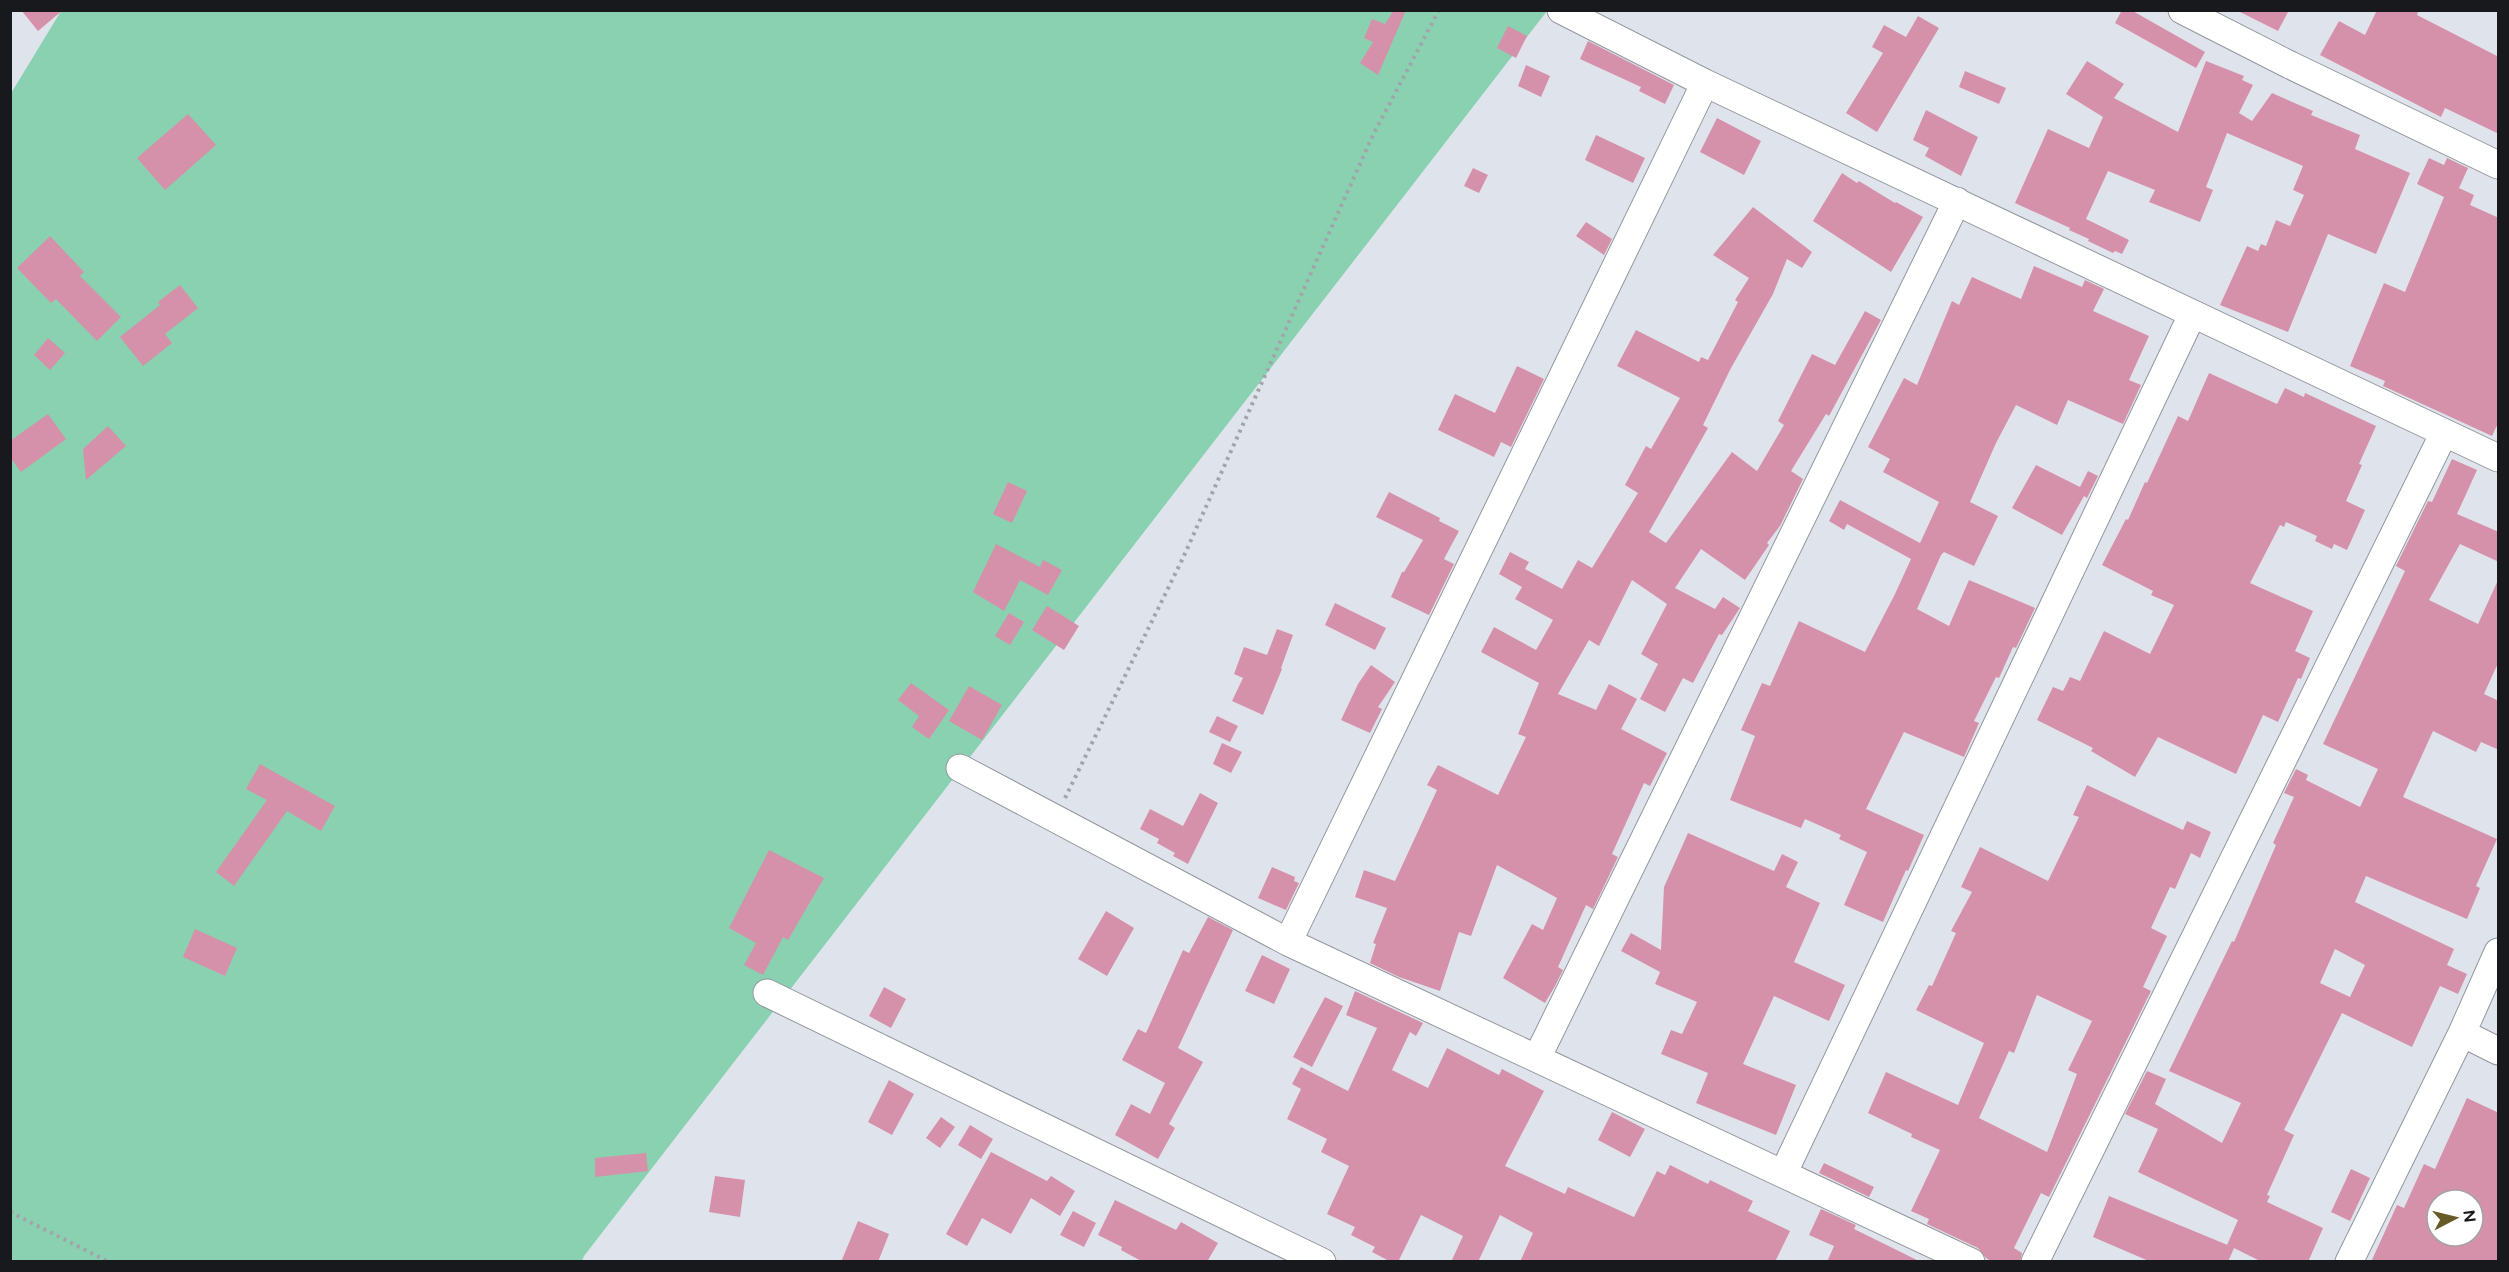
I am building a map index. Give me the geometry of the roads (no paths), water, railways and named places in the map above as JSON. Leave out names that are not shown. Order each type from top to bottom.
[{"type":"street","points":[[1561,10],[1705,83],[1957,201],[2192,315],[2499,458]]},
{"type":"street","points":[[2182,10],[2290,66],[2499,165]]},
{"type":"street","points":[[1288,942],[1705,83]]},
{"type":"street","points":[[1536,1058],[1957,201]]},
{"type":"street","points":[[1783,1173],[2192,315]]},
{"type":"street","points":[[2035,1262],[2444,433]]},
{"type":"street","points":[[960,768],[1288,942],[1971,1262]]},
{"type":"street","points":[[2349,1262],[2462,1033],[2499,952]]},
{"type":"street","points":[[767,993],[1322,1262]]},
{"type":"street","points":[[2462,1033],[2499,1051]]}]
